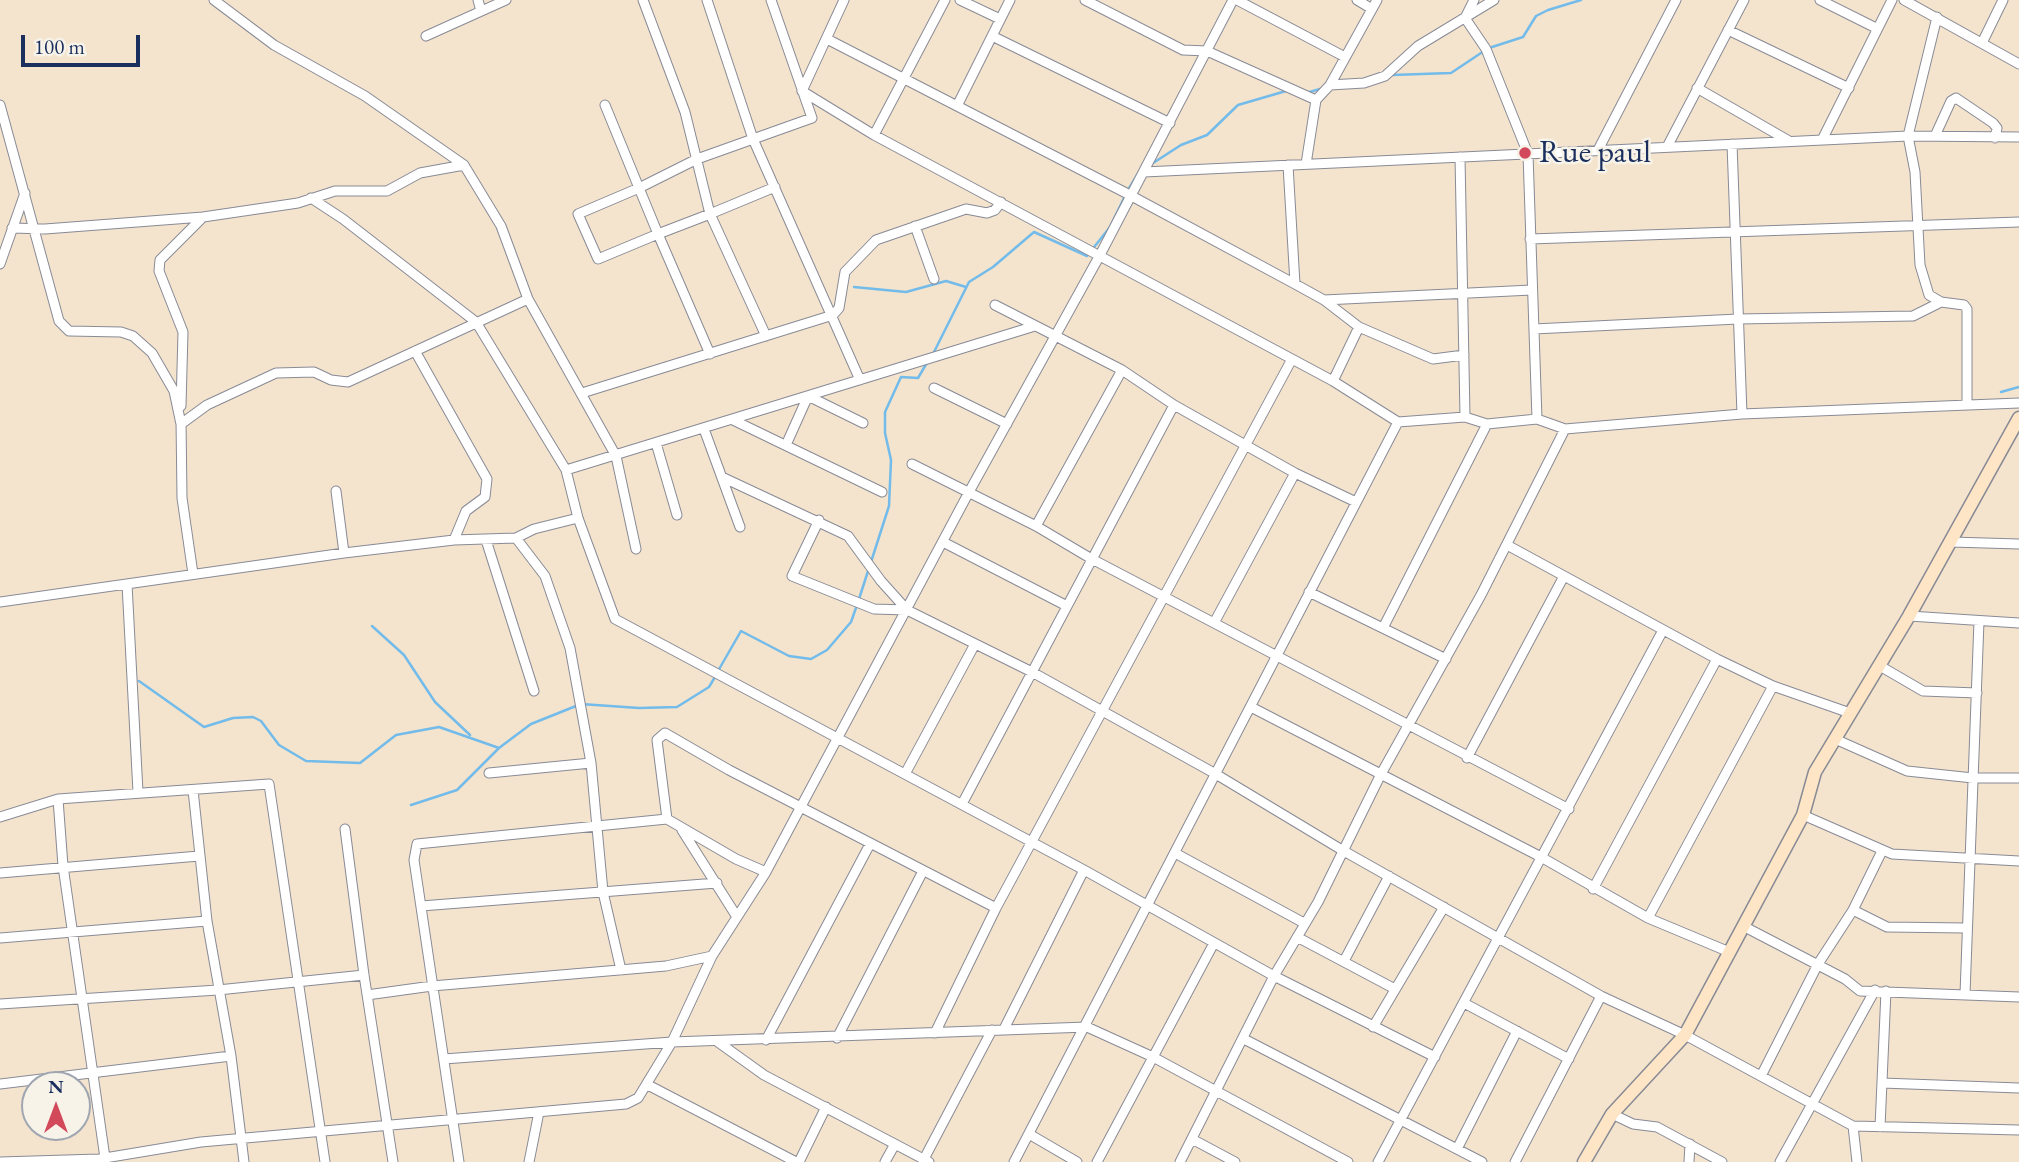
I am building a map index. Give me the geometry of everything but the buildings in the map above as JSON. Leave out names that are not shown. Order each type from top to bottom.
[{"type":"street","points":[[214,0],[274,45],[365,96],[464,165],[501,226],[528,299],[616,456],[636,549]]},
{"type":"street","points":[[478,0],[481,11]]},
{"type":"street","points":[[426,36],[506,0]]},
{"type":"street","points":[[643,0],[685,111],[710,214],[766,336]]},
{"type":"street","points":[[707,0],[753,138],[860,380]]},
{"type":"street","points":[[771,0],[812,118],[697,159],[578,214],[598,259],[775,187]]},
{"type":"street","points":[[802,91],[844,0]]},
{"type":"street","points":[[874,135],[945,0]]},
{"type":"street","points":[[960,0],[1000,19]]},
{"type":"street","points":[[957,106],[1010,0]]},
{"type":"street","points":[[1086,0],[1183,50],[1208,51],[1316,100]]},
{"type":"street","points":[[0,1161],[102,1160],[201,1142],[626,1104],[638,1098],[672,1042],[712,956],[766,872],[969,492],[1100,256],[1235,0],[1345,57]]},
{"type":"street","points":[[1306,164],[1316,100],[1330,85],[1375,4],[1357,0]]},
{"type":"street","points":[[1465,18],[1474,0]]},
{"type":"street","points":[[1330,85],[1364,83],[1385,76],[1418,46],[1494,0]]},
{"type":"street","points":[[1598,150],[1676,0]]},
{"type":"street","points":[[1667,147],[1744,0]]},
{"type":"street","points":[[1820,0],[1876,28]]},
{"type":"street","points":[[1822,140],[1892,0]]},
{"type":"street","points":[[1904,0],[2019,64]]},
{"type":"street","points":[[1982,43],[2003,0]]},
{"type":"street","points":[[1937,17],[1908,136],[1913,154],[1920,265],[1929,295],[1941,302],[1964,305],[1967,309],[1967,404]]},
{"type":"street","points":[[1465,18],[1486,49],[1528,153],[1538,419]]},
{"type":"street","points":[[1728,30],[1849,88]]},
{"type":"street","points":[[992,36],[1170,124]]},
{"type":"street","points":[[827,39],[1132,196],[1295,284],[1324,300],[1359,327],[1433,359],[1464,355]]},
{"type":"street","points":[[1697,88],[1789,141]]},
{"type":"street","points":[[802,91],[874,135],[1333,381],[1398,422],[1465,417],[1487,424],[1538,419],[1565,429],[1742,414],[2019,403]]},
{"type":"street","points":[[1935,136],[1951,101],[1956,98],[1993,123],[1997,128],[1995,138]]},
{"type":"street","points":[[0,105],[35,229],[49,293],[62,327],[69,331],[121,332],[133,336],[152,354],[174,391],[181,424]]},
{"type":"street","points":[[605,105],[710,354]]},
{"type":"street","points":[[1144,172],[1908,136],[2019,137]]},
{"type":"street","points":[[1732,144],[1742,414]]},
{"type":"street","points":[[1460,157],[1465,417]]},
{"type":"street","points":[[12,228],[35,229],[203,217],[311,198],[335,191],[387,191],[420,173],[464,165]]},
{"type":"street","points":[[1288,165],[1295,284]]},
{"type":"street","points":[[0,264],[25,193]]},
{"type":"street","points":[[311,198],[343,219],[476,322],[566,470],[578,518],[615,619],[1032,841],[1274,976],[1435,1056]]},
{"type":"street","points":[[582,393],[833,315],[839,308],[842,284],[850,264],[876,240],[966,209],[987,213],[995,210],[1001,202]]},
{"type":"street","points":[[193,575],[182,498],[183,332],[159,271],[160,260],[203,217]]},
{"type":"street","points":[[1530,239],[2019,222]]},
{"type":"street","points":[[915,226],[934,279]]},
{"type":"street","points":[[1324,300],[1532,290]]},
{"type":"street","points":[[181,424],[207,405],[276,373],[314,372],[331,380],[348,382],[528,299]]},
{"type":"street","points":[[1534,329],[1738,318],[1913,316],[1941,302]]},
{"type":"street","points":[[995,305],[1122,370],[1174,405],[1295,473],[1356,502]]},
{"type":"street","points":[[566,470],[1035,326]]},
{"type":"street","points":[[1333,381],[1359,327]]},
{"type":"street","points":[[415,352],[487,479],[485,497],[466,511],[454,540]]},
{"type":"street","points":[[935,1033],[996,908],[1292,359]]},
{"type":"street","points":[[1036,526],[1122,370]]},
{"type":"street","points":[[934,388],[1007,424]]},
{"type":"street","points":[[808,396],[863,423]]},
{"type":"street","points":[[786,445],[808,396]]},
{"type":"street","points":[[962,804],[1065,604],[1174,405]]},
{"type":"street","points":[[1584,1162],[1612,1114],[1685,1035],[1727,951],[1803,815],[1815,772],[1909,616],[2019,418]]},
{"type":"street","points":[[733,420],[882,492]]},
{"type":"street","points":[[1014,1162],[1087,1027],[1214,773],[1251,707],[1398,422]]},
{"type":"street","points":[[1383,628],[1487,424]]},
{"type":"street","points":[[704,429],[740,527]]},
{"type":"street","points":[[1180,1162],[1274,976],[1318,902],[1381,774],[1411,724],[1507,545],[1565,429]]},
{"type":"street","points":[[656,443],[677,515]]},
{"type":"street","points":[[912,464],[1036,526],[1090,558],[1164,594],[1214,623],[1411,724],[1467,758],[1569,809]]},
{"type":"street","points":[[1214,623],[1295,473]]},
{"type":"street","points":[[724,478],[819,520],[855,543],[881,581],[907,610],[1032,672],[1214,773],[1601,996],[1685,1035],[1853,1126],[2019,1130]]},
{"type":"street","points":[[336,491],[344,553]]},
{"type":"street","points":[[0,602],[344,553],[454,540],[516,538],[534,529],[578,518]]},
{"type":"street","points":[[819,520],[792,576],[874,609],[907,610]]},
{"type":"street","points":[[516,538],[545,576],[570,648],[591,764],[603,892],[621,970]]},
{"type":"street","points":[[485,540],[534,691]]},
{"type":"street","points":[[943,542],[1065,604]]},
{"type":"street","points":[[1951,542],[2019,544]]},
{"type":"street","points":[[1507,545],[1717,659],[1773,686],[1850,713]]},
{"type":"street","points":[[1467,758],[1564,576]]},
{"type":"street","points":[[127,584],[138,792]]},
{"type":"street","points":[[1309,592],[1446,659]]},
{"type":"street","points":[[1909,616],[2019,623]]},
{"type":"street","points":[[1965,994],[1979,621]]},
{"type":"street","points":[[1378,1162],[1663,631]]},
{"type":"street","points":[[905,774],[975,644]]},
{"type":"street","points":[[1593,889],[1717,659]]},
{"type":"street","points":[[1880,666],[1923,691],[1976,693]]},
{"type":"street","points":[[1647,918],[1773,686]]},
{"type":"street","points":[[1251,707],[1541,857],[1647,918],[1727,951]]},
{"type":"street","points":[[667,819],[657,740],[665,733],[800,807],[996,908]]},
{"type":"street","points":[[1835,739],[1899,769],[1973,778],[2019,778]]},
{"type":"street","points":[[489,773],[591,764]]},
{"type":"street","points":[[0,817],[58,799],[269,784],[325,1162]]},
{"type":"street","points":[[193,790],[207,921],[231,1056],[244,1162]]},
{"type":"street","points":[[58,799],[63,866],[93,1074],[102,1160]]},
{"type":"street","points":[[1803,815],[1882,851],[1902,856],[2019,861]]},
{"type":"street","points":[[459,1162],[414,860],[417,844],[667,819],[681,829],[766,872]]},
{"type":"street","points":[[345,829],[393,1162]]},
{"type":"street","points":[[681,829],[737,917]]},
{"type":"street","points":[[766,1041],[870,844]]},
{"type":"street","points":[[1761,1076],[1818,964],[1853,910],[1882,851]]},
{"type":"street","points":[[1174,853],[1304,923]]},
{"type":"street","points":[[0,873],[199,856]]},
{"type":"street","points":[[1004,1028],[1084,870]]},
{"type":"street","points":[[836,1038],[923,871]]},
{"type":"street","points":[[1344,961],[1389,876]]},
{"type":"street","points":[[421,906],[717,883]]},
{"type":"street","points":[[1373,1027],[1444,907]]},
{"type":"street","points":[[1853,910],[1887,927],[1966,928]]},
{"type":"street","points":[[0,938],[207,921]]},
{"type":"street","points":[[1743,926],[1818,964],[1860,991],[2019,997]]},
{"type":"street","points":[[1297,937],[1395,989]]},
{"type":"street","points":[[1097,1162],[1214,943]]},
{"type":"street","points":[[367,995],[432,986],[666,966],[712,956]]},
{"type":"street","points":[[0,1004],[82,1001],[364,975]]},
{"type":"street","points":[[1880,990],[1880,1127]]},
{"type":"street","points":[[1780,1162],[1811,1104],[1880,990]]},
{"type":"street","points":[[1516,1162],[1601,996]]},
{"type":"street","points":[[1464,1003],[1569,1059]]},
{"type":"street","points":[[444,1059],[672,1042],[766,1041],[1004,1028],[1087,1027],[1217,1091],[1348,1162]]},
{"type":"street","points":[[718,1042],[764,1075],[926,1161],[992,1030]]},
{"type":"street","points":[[1457,1149],[1517,1031]]},
{"type":"street","points":[[1244,1039],[1482,1162]]},
{"type":"street","points":[[0,1084],[231,1056]]},
{"type":"street","points":[[1882,1083],[2019,1088]]},
{"type":"street","points":[[648,1085],[797,1162],[826,1107]]},
{"type":"street","points":[[529,1162],[539,1112]]},
{"type":"street","points":[[1612,1114],[1633,1124],[1657,1127],[1722,1162]]},
{"type":"street","points":[[1853,1126],[1857,1162]]},
{"type":"street","points":[[1029,1134],[1077,1162]]},
{"type":"street","points":[[1192,1139],[1235,1162]]},
{"type":"street","points":[[885,1162],[895,1144]]},
{"type":"street","points":[[1689,1162],[1690,1144]]},
{"type":"waterway","points":[[1489,48],[1523,37],[1536,16],[1581,0]]},
{"type":"waterway","points":[[1392,75],[1451,73],[1484,51]]},
{"type":"waterway","points":[[1306,93],[1320,89]]},
{"type":"waterway","points":[[1150,165],[1181,145],[1207,135],[1238,105],[1286,91]]},
{"type":"waterway","points":[[1128,190],[1139,172]]},
{"type":"waterway","points":[[932,356],[969,282],[993,267],[1034,232],[1087,256],[1110,227],[1125,196]]},
{"type":"waterway","points":[[854,287],[906,292],[946,281],[966,287]]},
{"type":"waterway","points":[[871,562],[889,506],[891,460],[885,433],[885,412],[901,377],[918,378],[928,361]]},
{"type":"waterway","points":[[2001,392],[2019,387]]},
{"type":"waterway","points":[[859,599],[869,568]]},
{"type":"waterway","points":[[718,671],[741,631],[789,656],[811,659],[827,650],[851,622],[857,605]]},
{"type":"waterway","points":[[372,626],[404,655],[435,702],[470,735]]},
{"type":"waterway","points":[[139,681],[204,727],[233,718],[253,717],[261,721],[279,745],[306,761],[360,763],[396,735],[439,727],[499,748],[531,724],[581,704],[639,708],[677,707],[709,687],[715,677]]},
{"type":"waterway","points":[[411,805],[457,790],[499,748]]},
{"type":"place","name":"Rue paul","points":[[1525,153]]}]
